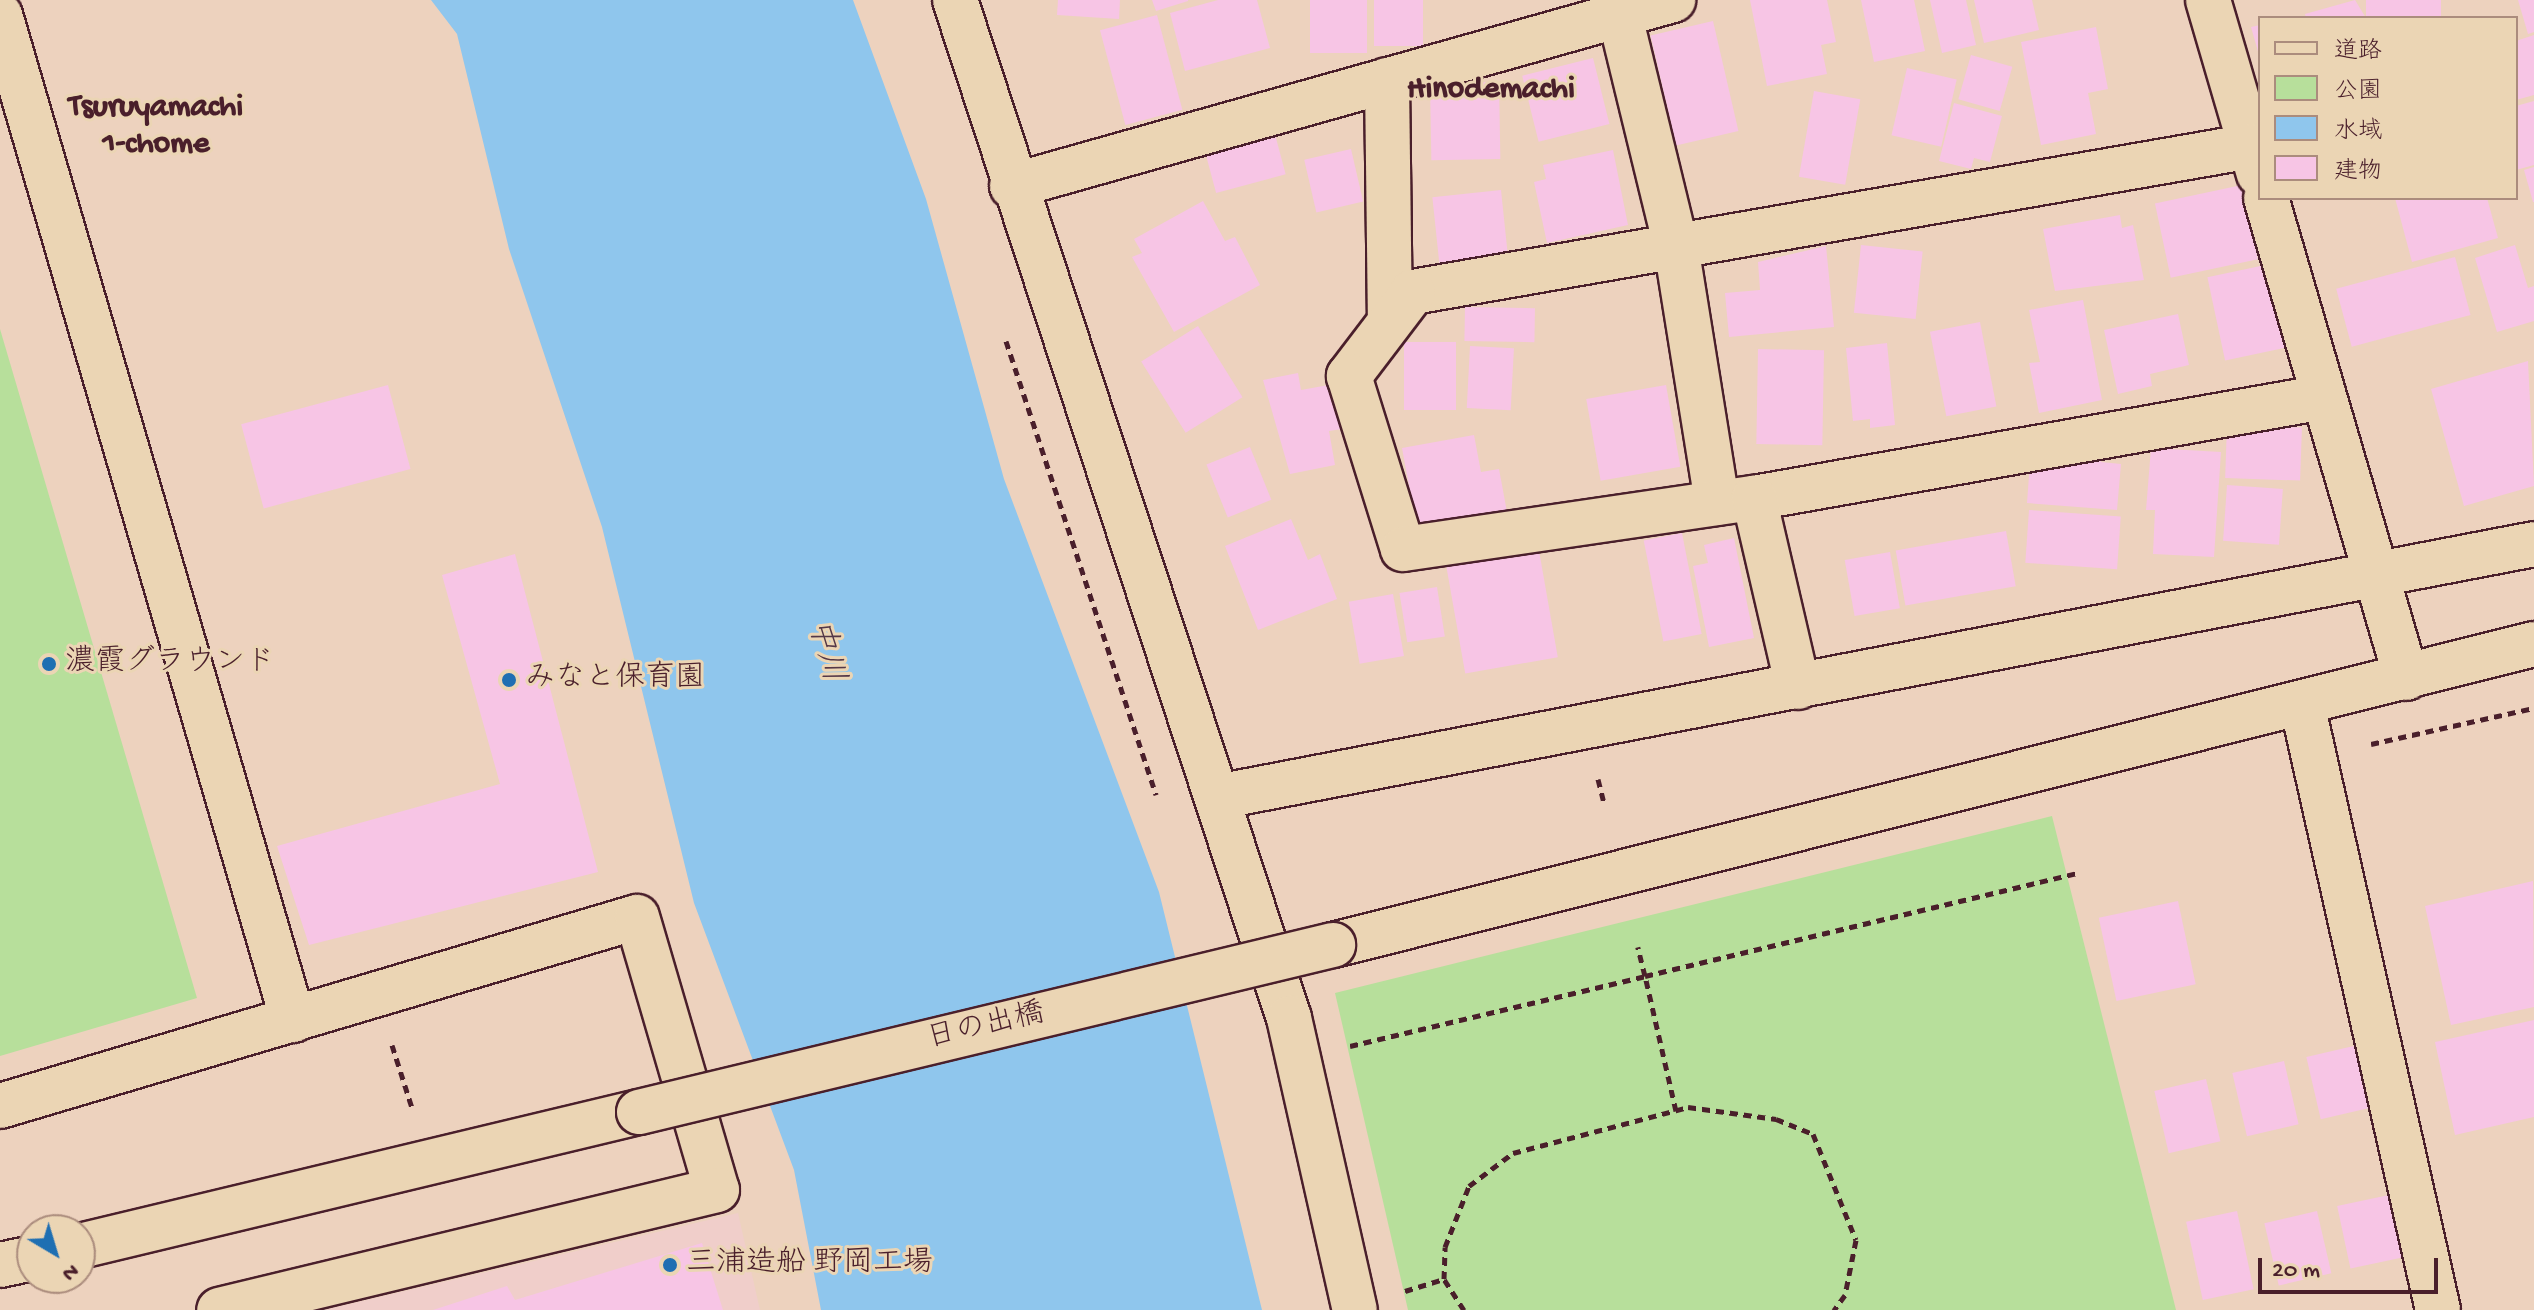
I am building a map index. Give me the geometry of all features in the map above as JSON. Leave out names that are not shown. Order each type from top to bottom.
[{"type":"street","points":[[955,0],[1012,186],[1217,797],[1298,1058],[1355,1310]]},
{"type":"street","points":[[1012,186],[1387,80],[1617,7],[1673,0]]},
{"type":"street","points":[[2208,0],[2255,162],[1676,246],[1413,292],[1349,376],[1403,549],[1736,501],[2324,397]]},
{"type":"street","points":[[1617,7],[1736,501],[1798,687]]},
{"type":"street","points":[[0,15],[293,1020]]},
{"type":"street","points":[[1387,80],[1390,321]]},
{"type":"street","points":[[2267,200],[2406,678]]},
{"type":"street","points":[[1217,797],[2377,578],[2534,544]]},
{"type":"street","name":"日の出橋","points":[[96,1242],[1333,945],[2534,644]]},
{"type":"street","points":[[2302,704],[2438,1310]]},
{"type":"street","points":[[0,1106],[637,917],[717,1190],[219,1310]]},
{"type":"path","points":[[1002,329],[1146,778]]},
{"type":"path","points":[[1594,763],[1604,803]]},
{"type":"path","points":[[1298,1058],[2078,873]]},
{"type":"path","points":[[1638,947],[1676,1111]]},
{"type":"path","points":[[390,1039],[416,1120]]},
{"type":"path","points":[[1464,1310],[1444,1279],[1445,1247],[1469,1186],[1513,1153],[1676,1111],[1776,1119],[1813,1134],[1856,1240],[1845,1295],[1834,1310]]},
{"type":"shaded area","points":[[738,1213],[760,1310],[324,1310]]},
{"type":"green space","name":"濃霞グラウンド","points":[[0,329],[197,998],[0,1056]]},
{"type":"green space","points":[[2052,816],[2176,1310],[1408,1310],[1335,993]]},
{"type":"water","name":"中川","points":[[431,0],[853,0],[926,199],[1004,479],[1159,892],[1262,1310],[821,1310],[794,1170],[694,903],[602,527],[509,249],[457,34]]},
{"type":"building","points":[[1058,0],[1120,0],[1119,19],[1057,15]]},
{"type":"building","points":[[1152,0],[1188,0],[1188,1],[1156,11]]},
{"type":"building","points":[[1218,0],[1257,0],[1270,48],[1185,71],[1170,13]]},
{"type":"building","points":[[1310,0],[1367,0],[1367,53],[1310,53]]},
{"type":"building","points":[[1374,0],[1423,0],[1423,46],[1374,46]]},
{"type":"building","points":[[1750,0],[1827,0],[1836,42],[1821,45],[1827,74],[1767,86]]},
{"type":"building","points":[[1861,0],[1914,0],[1925,51],[1874,62]]},
{"type":"building","points":[[1930,0],[1966,0],[1976,45],[1942,53]]},
{"type":"building","points":[[1974,0],[2032,0],[2039,30],[1984,43]]},
{"type":"building","points":[[2355,0],[2365,16],[2306,16]]},
{"type":"building","points":[[2366,0],[2441,0],[2441,16],[2366,16]]},
{"type":"building","points":[[2518,0],[2534,0],[2534,32],[2528,34]]},
{"type":"building","points":[[1157,15],[1182,110],[1125,125],[1100,30]]},
{"type":"building","points":[[1713,21],[1738,131],[1676,146],[1651,35]]},
{"type":"building","points":[[2258,25],[2258,52],[2251,27]]},
{"type":"building","points":[[2096,27],[2108,89],[2088,93],[2096,134],[2041,145],[2021,42]]},
{"type":"building","points":[[2534,35],[2534,95],[2518,99],[2518,40]]},
{"type":"building","points":[[1971,55],[2012,67],[2000,111],[1958,99]]},
{"type":"building","points":[[1593,58],[1609,124],[1539,142],[1522,76]]},
{"type":"building","points":[[1907,68],[1957,79],[1941,147],[1891,135]]},
{"type":"building","points":[[1499,82],[1500,159],[1431,160],[1430,83]]},
{"type":"building","points":[[1814,91],[1860,99],[1845,185],[1799,177]]},
{"type":"building","points":[[2534,101],[2534,165],[2518,169],[2518,105]]},
{"type":"building","points":[[1954,103],[2002,116],[1990,162],[1974,158],[1971,169],[1939,161]]},
{"type":"building","points":[[1273,127],[1286,174],[1216,193],[1203,146]]},
{"type":"building","points":[[1351,149],[1363,202],[1316,212],[1304,160]]},
{"type":"building","points":[[1613,150],[1628,225],[1547,243],[1534,182],[1546,179],[1543,165]]},
{"type":"building","points":[[2534,167],[2534,202],[2533,202],[2524,170]]},
{"type":"building","points":[[2242,185],[2258,259],[2171,278],[2155,204]]},
{"type":"building","points":[[1501,190],[1509,265],[1440,272],[1432,197]]},
{"type":"building","points":[[2396,200],[2488,200],[2498,238],[2412,262]]},
{"type":"building","points":[[1203,201],[1225,241],[1235,237],[1260,285],[1174,332],[1132,257],[1142,253],[1134,239]]},
{"type":"building","points":[[2120,215],[2122,228],[2133,225],[2144,280],[2055,291],[2043,229]]},
{"type":"building","points":[[1861,245],[1923,251],[1916,319],[1854,313]]},
{"type":"building","points":[[2515,245],[2528,288],[2534,286],[2534,321],[2497,332],[2475,258]]},
{"type":"building","points":[[1826,246],[1834,327],[1729,337],[1725,293],[1760,290],[1758,262]]},
{"type":"building","points":[[2455,257],[2471,315],[2352,347],[2336,289]]},
{"type":"building","points":[[2270,264],[2288,347],[2225,360],[2207,277]]},
{"type":"building","points":[[2083,300],[2102,400],[2039,413],[2029,363],[2040,362],[2029,310]]},
{"type":"building","points":[[1465,307],[1535,308],[1534,342],[1464,341]]},
{"type":"building","points":[[2178,314],[2189,365],[2150,374],[2152,386],[2118,394],[2104,330]]},
{"type":"building","points":[[1980,322],[1996,406],[1946,416],[1930,332]]},
{"type":"building","points":[[1198,326],[1243,397],[1186,433],[1141,362]]},
{"type":"building","points":[[1404,342],[1456,342],[1456,410],[1404,410]]},
{"type":"building","points":[[1887,343],[1895,425],[1870,428],[1870,419],[1853,421],[1846,348]]},
{"type":"building","points":[[1470,346],[1514,348],[1511,410],[1467,408]]},
{"type":"building","points":[[1758,349],[1824,350],[1822,445],[1756,444]]},
{"type":"building","points":[[2528,361],[2534,486],[2464,506],[2431,389]]},
{"type":"building","points":[[1298,373],[1301,390],[1334,384],[1342,429],[1329,431],[1335,465],[1290,474],[1263,380]]},
{"type":"building","points":[[388,385],[411,469],[264,508],[241,424]]},
{"type":"building","points":[[1666,385],[1680,467],[1601,481],[1586,399]]},
{"type":"building","points":[[2227,425],[2302,428],[2300,481],[2225,478]]},
{"type":"building","points":[[1474,435],[1481,472],[1499,469],[1507,512],[1417,529],[1402,448]]},
{"type":"building","points":[[1250,447],[1271,500],[1228,517],[1206,465]]},
{"type":"building","points":[[2151,448],[2221,452],[2214,557],[2153,554],[2155,510],[2146,510]]},
{"type":"building","points":[[2031,449],[2102,455],[2101,462],[2121,464],[2117,510],[2027,503]]},
{"type":"building","points":[[2227,485],[2283,489],[2279,545],[2223,541]]},
{"type":"building","points":[[2029,510],[2121,516],[2117,569],[2025,563]]},
{"type":"building","points":[[1291,519],[1308,560],[1320,554],[1337,599],[1258,630],[1225,546]]},
{"type":"building","points":[[2006,531],[2016,586],[1905,606],[1896,550]]},
{"type":"building","points":[[1682,533],[1702,634],[1663,642],[1644,540]]},
{"type":"building","points":[[1734,538],[1754,638],[1709,647],[1693,566],[1708,563],[1704,545]]},
{"type":"building","points":[[1538,545],[1558,657],[1465,674],[1445,561]]},
{"type":"building","points":[[1890,552],[1900,608],[1855,616],[1845,560]]},
{"type":"building","name":"みなと保育園","points":[[515,554],[598,872],[309,945],[277,846],[500,784],[442,575]]},
{"type":"building","points":[[1437,587],[1445,636],[1407,642],[1399,593]]},
{"type":"building","points":[[1393,594],[1404,656],[1360,664],[1349,602]]},
{"type":"building","points":[[2533,881],[2534,1007],[2451,1025],[2425,906]]},
{"type":"building","points":[[2178,901],[2196,984],[2116,1001],[2099,918]]},
{"type":"building","points":[[2534,1020],[2534,1117],[2455,1135],[2435,1042]]},
{"type":"building","points":[[2358,1045],[2372,1107],[2321,1119],[2306,1057]]},
{"type":"building","points":[[2284,1061],[2299,1124],[2247,1136],[2232,1073]]},
{"type":"building","points":[[2206,1079],[2220,1141],[2169,1153],[2154,1091]]},
{"type":"building","points":[[2389,1195],[2402,1258],[2350,1269],[2337,1206]]},
{"type":"building","points":[[2237,1211],[2254,1289],[2203,1300],[2186,1222]]},
{"type":"building","points":[[2317,1211],[2331,1273],[2279,1286],[2264,1223]]},
{"type":"building","name":"三浦造船 野岡工場","points":[[702,1243],[723,1310],[433,1310],[507,1286],[515,1300]]},
{"type":"place","name":"濃霞グラウンド","points":[[49,664]]},
{"type":"place","name":"みなと保育園","points":[[509,680]]},
{"type":"place","name":"三浦造船 野岡工場","points":[[670,1265]]},
{"type":"district","name":"Hinodemachi","points":[[1491,90]]},
{"type":"district","name":"Tsuruyamachi 1-chome","points":[[156,128]]}]
